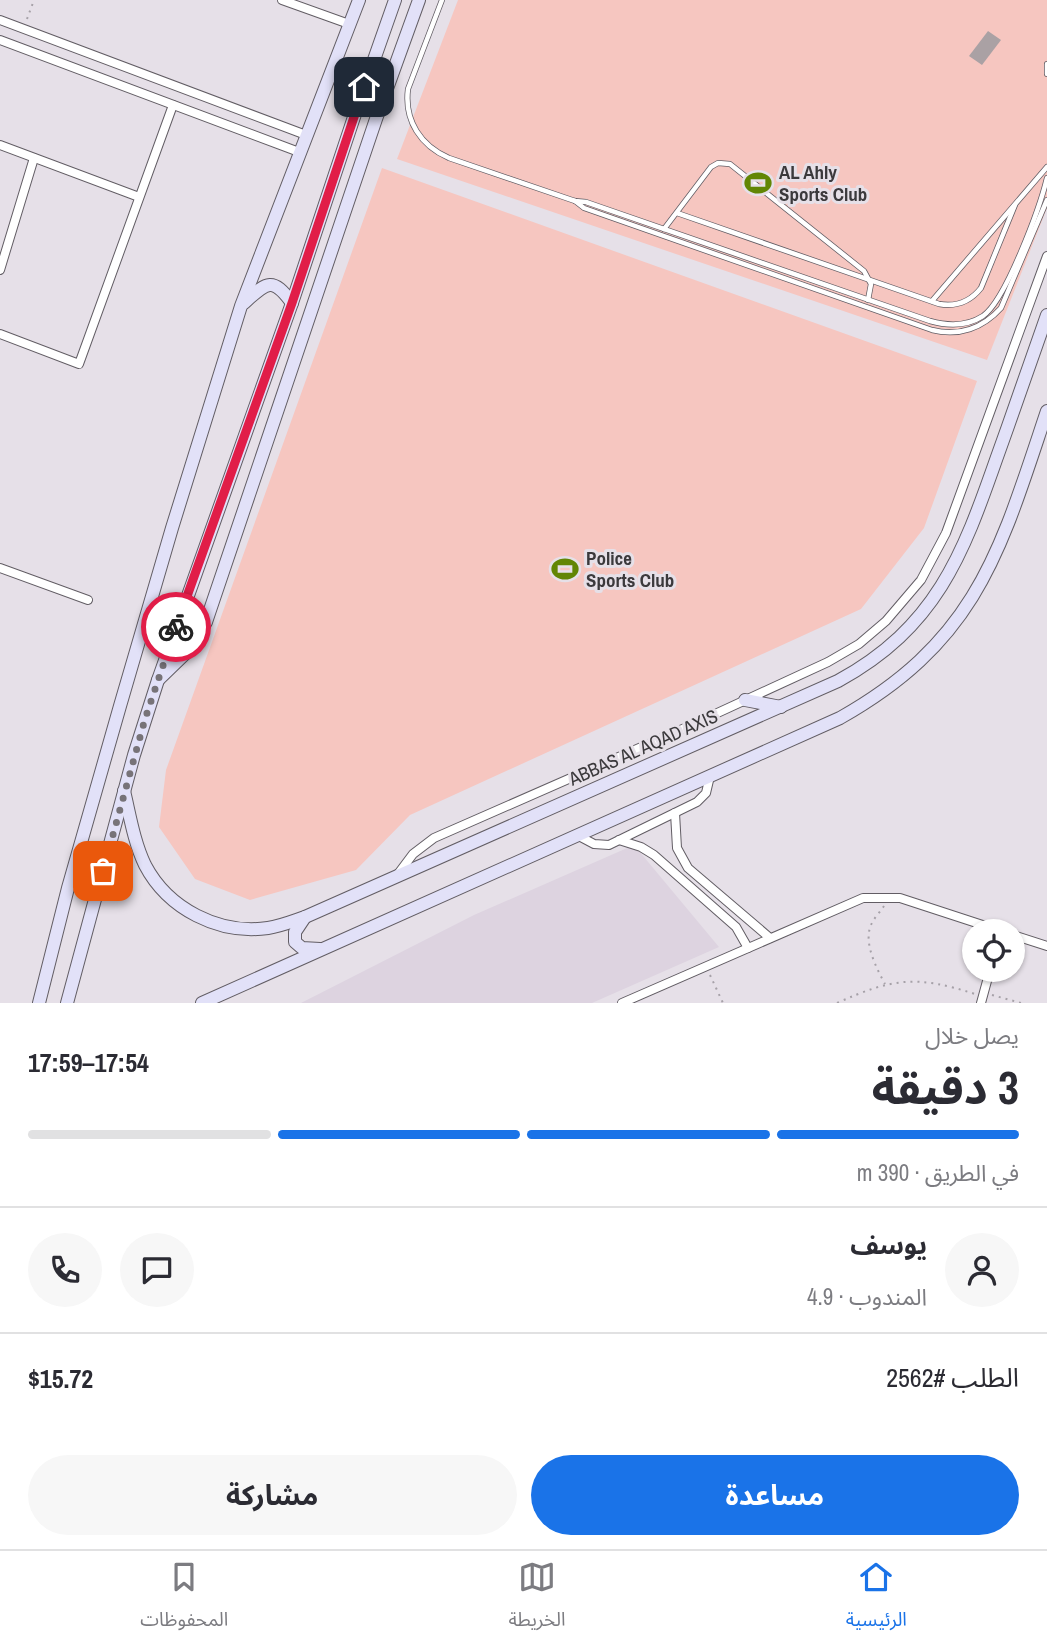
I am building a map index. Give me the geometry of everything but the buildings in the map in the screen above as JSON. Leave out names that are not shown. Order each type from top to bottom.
[{"type":"main road","points":[[39,1003],[68,888],[120,706],[241,306],[359,0]]},
{"type":"main road","points":[[67,1003],[124,792],[158,680],[292,303],[395,0]]},
{"type":"main road","points":[[158,680],[191,648],[206,622],[376,119],[419,0]]},
{"type":"main road","points":[[356,111],[376,119]]},
{"type":"main road","points":[[241,306],[260,288],[270,284],[279,286],[292,303]]},
{"type":"main road","name":"ABBAS AL AQAD AXIS","points":[[124,792],[146,866],[169,896],[186,910],[210,922],[240,929],[271,927],[305,917],[782,707],[865,666],[892,646],[936,597],[954,568],[978,512],[1047,316]]},
{"type":"main road","points":[[202,1003],[841,718],[871,701],[925,657],[971,601],[1002,541],[1047,411]]},
{"type":"main road","points":[[746,700],[782,707]]},
{"type":"main road","points":[[305,917],[295,932],[295,942],[302,948],[322,949]]},
{"type":"street","points":[[282,0],[349,24]]},
{"type":"street","points":[[0,20],[306,135]]},
{"type":"street","points":[[0,40],[299,152]]},
{"type":"street","points":[[0,334],[79,364],[173,105]]},
{"type":"street","points":[[0,145],[139,197]]},
{"type":"street","points":[[0,270],[34,158]]},
{"type":"street","points":[[396,877],[420,848],[442,834],[828,662],[859,643],[899,608],[921,580],[946,533],[1047,256]]},
{"type":"street","points":[[0,568],[88,600]]},
{"type":"street","points":[[577,835],[601,846],[619,840],[701,800],[706,793],[710,776]]},
{"type":"street","points":[[675,813],[680,855],[688,868],[770,938]]},
{"type":"street","points":[[619,840],[641,847],[654,855],[740,931],[748,948]]},
{"type":"street","points":[[690,888],[699,877]]},
{"type":"street","points":[[710,905],[718,895]]},
{"type":"street","points":[[622,1003],[863,898],[890,896],[910,900],[962,919]]},
{"type":"street","points":[[727,920],[736,910]]},
{"type":"street","points":[[1027,940],[1047,946]]},
{"type":"lane","points":[[442,0],[408,89],[408,108],[417,132],[434,150],[449,159],[575,201],[586,202],[942,324],[960,324],[982,316],[994,305],[1006,283],[1047,178]]},
{"type":"lane","points":[[1047,64],[1047,74]]},
{"type":"lane","points":[[664,229],[711,167],[722,163],[730,164],[864,271],[870,280],[868,300]]},
{"type":"lane","points":[[932,301],[1047,167]]},
{"type":"lane","points":[[575,201],[584,208],[914,323],[947,332],[966,331],[978,326],[1001,308],[1047,200]]},
{"type":"lane","points":[[677,213],[946,305],[959,304],[977,293],[985,282],[1015,205]]},
{"type":"path","points":[[24,29],[34,0]]},
{"type":"path","points":[[886,984],[873,958],[870,927],[890,896]]},
{"type":"path","points":[[706,967],[723,1003]]},
{"type":"path","points":[[837,1003],[875,986],[913,981],[936,983],[983,998],[1021,1003]]},
{"type":"shaded area","name":"AL Ahly Sports Club","points":[[458,0],[1047,0],[1047,208],[987,360],[397,159]]},
{"type":"shaded area","name":"Police Sports Club","points":[[382,168],[977,381],[924,528],[861,609],[410,815],[356,870],[250,900],[195,879],[159,827],[166,770]]},
{"type":"shaded area","points":[[634,845],[719,947],[592,1003],[301,1003],[474,915]]},
{"type":"way so far","points":[[103,871],[145,719],[176,627]]},
{"type":"place","name":"AL Ahly Sports Club","points":[[758,183]]},
{"type":"place","name":"Police Sports Club","points":[[565,569]]},
{"type":"route","points":[[176,627],[292,303],[364,87]]}]
